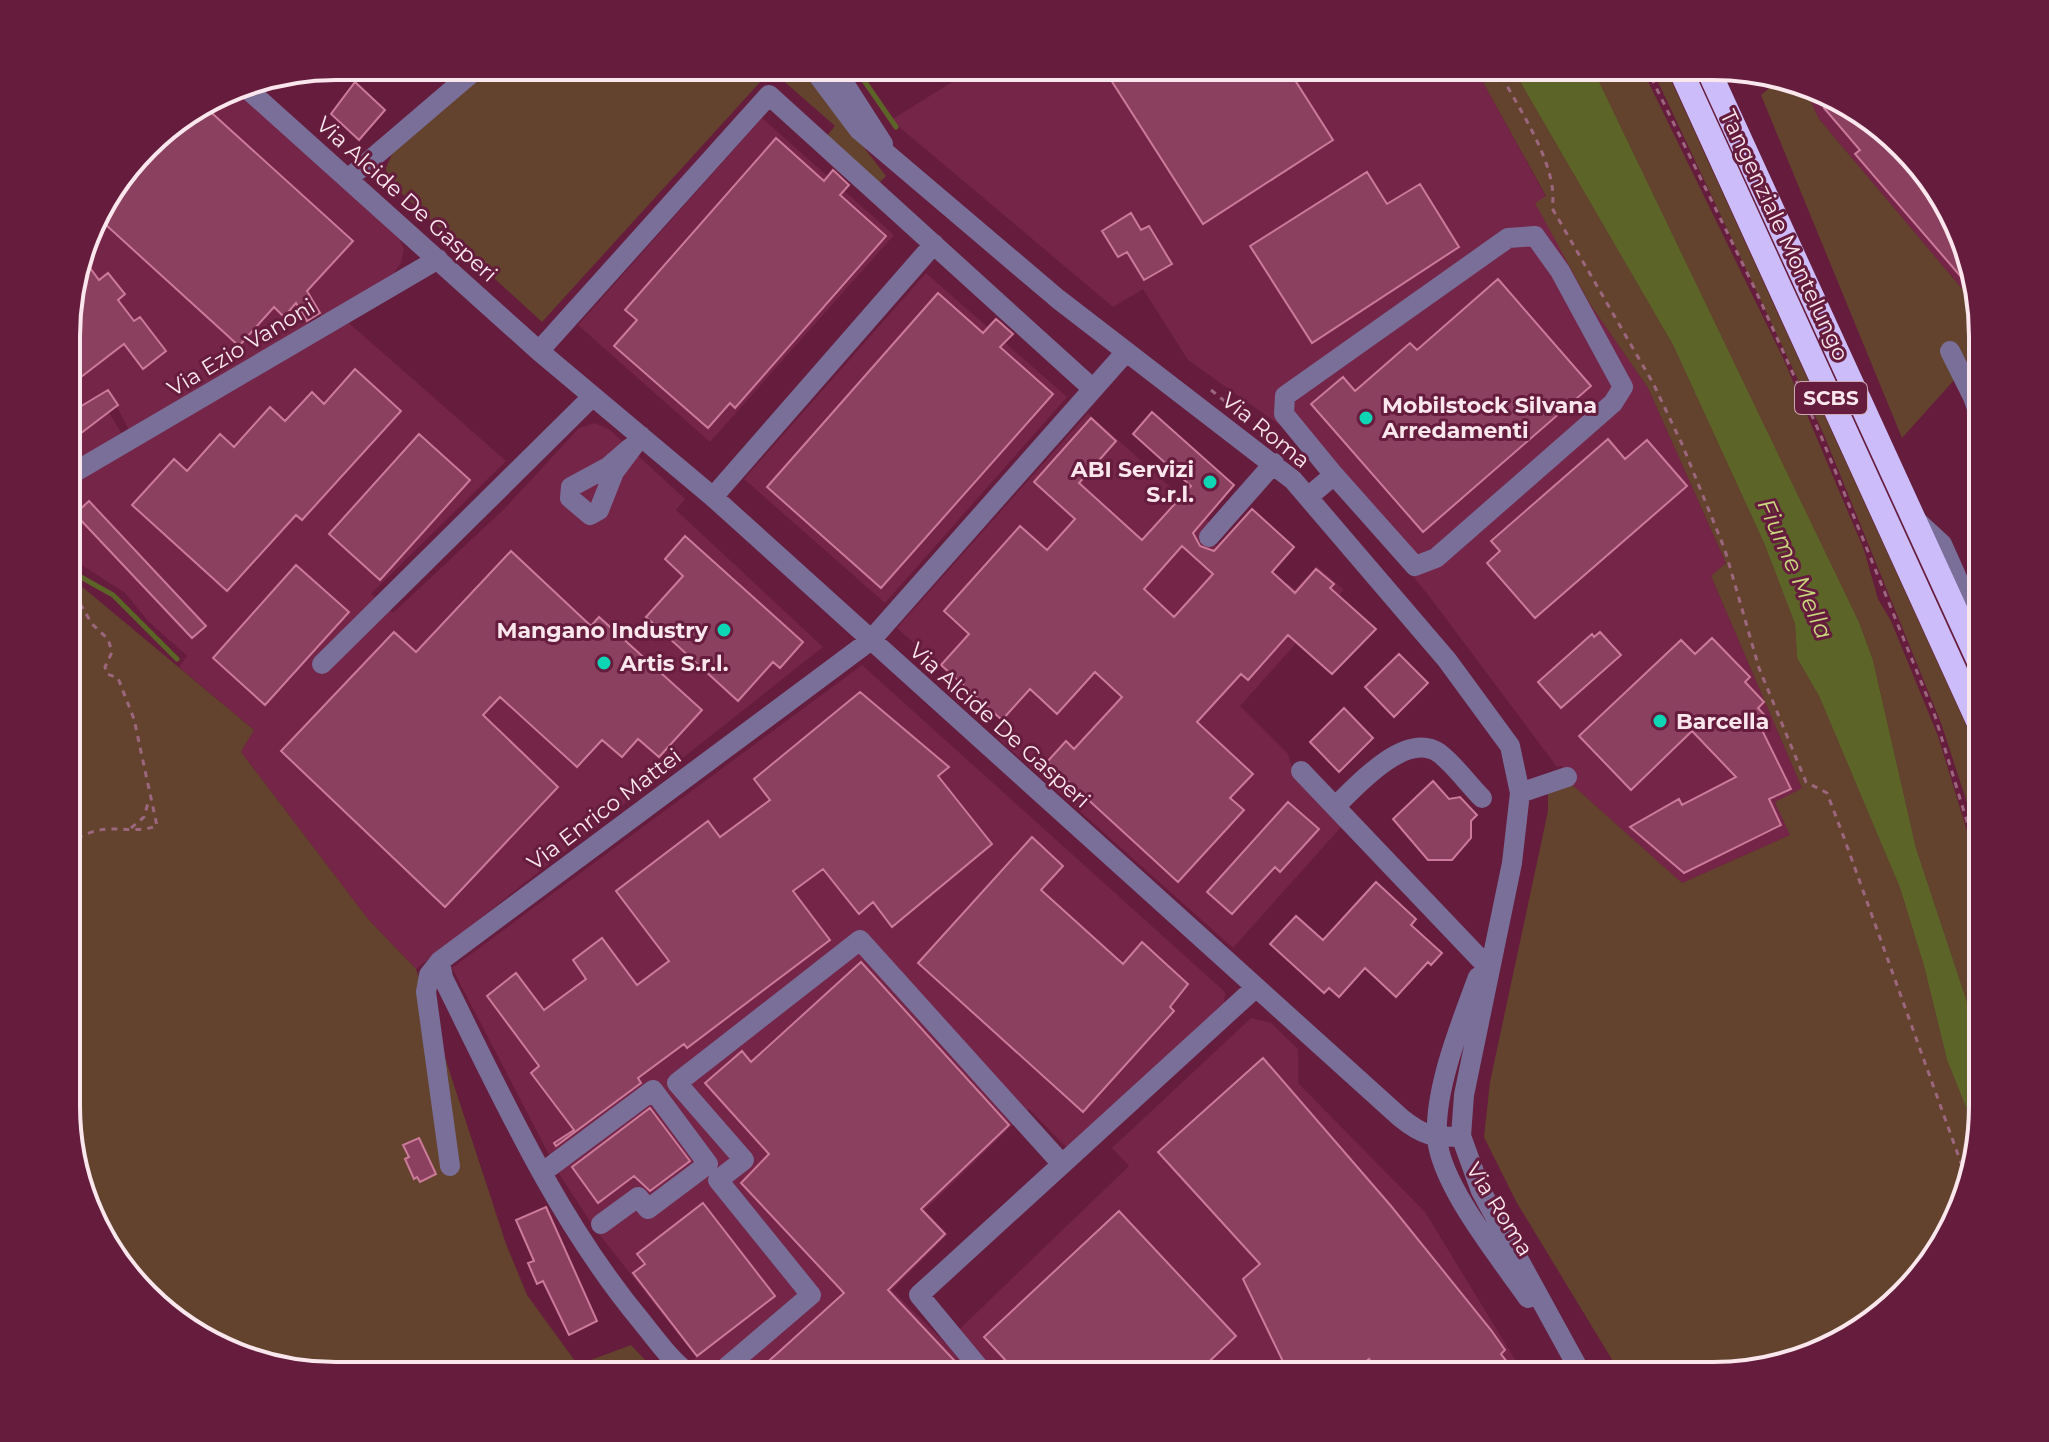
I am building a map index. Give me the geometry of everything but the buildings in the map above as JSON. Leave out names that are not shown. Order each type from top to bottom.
[{"type":"highway","name":"Tangenziale Montelungo","points":[[1685,81],[1968,699]]},
{"type":"highway","name":"Tangenziale Montelungo","points":[[1713,81],[1968,637]]},
{"type":"street","points":[[349,178],[464,80]]},
{"type":"street","name":"Via Roma","points":[[822,80],[859,130],[1125,353],[1274,463],[1308,497],[1447,660],[1510,746],[1520,793],[1512,863],[1464,1095],[1461,1136],[1481,1191],[1575,1362]]},
{"type":"street","name":"Via Roma","points":[[842,80],[887,151]]},
{"type":"street","name":"Via Alcide De Gasperi","points":[[253,94],[593,396],[636,442],[713,497],[1254,989],[1401,1118],[1418,1131],[1437,1139]]},
{"type":"street","points":[[539,351],[769,95],[1093,389]]},
{"type":"street","points":[[1535,236],[1554,259],[1623,387],[1613,403],[1436,558],[1415,566],[1334,475],[1284,414],[1285,396],[1508,238],[1535,236]]},
{"type":"street","points":[[713,497],[934,244]]},
{"type":"street","name":"Via Ezio Vanoni","points":[[80,469],[438,259]]},
{"type":"street","points":[[1950,351],[1968,379]]},
{"type":"street","name":"Via Enrico Mattei","points":[[440,961],[871,640],[1125,353]]},
{"type":"street","points":[[322,664],[593,396]]},
{"type":"street","points":[[1209,537],[1274,463]]},
{"type":"street","points":[[1308,497],[1334,475]]},
{"type":"street","points":[[1914,518],[1942,544],[1968,602]]},
{"type":"street","points":[[1335,807],[1370,773],[1391,758],[1425,748],[1438,753],[1482,798]]},
{"type":"street","points":[[1301,771],[1483,962]]},
{"type":"street","points":[[1520,793],[1567,777]]},
{"type":"street","name":"Via Roma","points":[[1502,914],[1449,1062],[1437,1139],[1447,1170],[1469,1213],[1573,1362]]},
{"type":"street","points":[[733,1361],[811,1295],[718,1180],[744,1160],[677,1083],[860,940],[1022,1116],[1062,1164]]},
{"type":"street","points":[[440,961],[429,975],[426,992],[450,1166]]},
{"type":"street","points":[[440,961],[443,978],[543,1172],[604,1273],[678,1361]]},
{"type":"street","points":[[973,1361],[919,1295],[1254,989]]},
{"type":"street","points":[[543,1172],[653,1090],[708,1164],[648,1209],[638,1197],[601,1224]]},
{"type":"street","points":[[1437,1139],[1461,1136]]},
{"type":"path","points":[[1504,81],[1546,161],[1553,196],[1552,208],[1653,383],[1682,444],[1725,550],[1759,668],[1806,782],[1827,793],[1962,1165]]},
{"type":"path","points":[[1653,81],[1755,289],[1821,436],[1935,716],[1968,825]]},
{"type":"path","points":[[1209,389],[1232,408]]},
{"type":"path","points":[[80,604],[92,624],[108,639],[112,652],[105,667],[107,674],[118,678],[134,719],[156,827],[101,827],[81,837]]},
{"type":"path","points":[[131,828],[146,814],[149,800]]},
{"type":"shaded area","points":[[477,80],[762,80],[542,322],[387,180],[386,168],[392,154]]},
{"type":"shaded area","points":[[783,80],[812,80],[886,176],[878,184],[826,137],[835,126]]},
{"type":"shaded area","points":[[955,80],[1482,81],[1546,197],[1536,203],[1590,304],[1648,388],[1726,563],[1711,576],[1802,788],[1790,835],[1682,883],[1568,781],[1562,766],[1557,767],[1429,596],[1306,444],[1188,360],[1143,289],[1113,307],[891,120]]},
{"type":"shaded area","points":[[1482,81],[1520,81],[1673,345],[1764,543],[1795,624],[1797,658],[1819,696],[1900,888],[1924,966],[1947,1060],[1968,1112],[1964,1156],[1955,1188],[1943,1219],[1916,1262],[1869,1309],[1841,1328],[1795,1348],[1763,1357],[1713,1362],[1613,1362],[1517,1203],[1484,1137],[1490,1082],[1548,811],[1548,791],[1568,781],[1682,883],[1790,835],[1775,802],[1802,788],[1711,576],[1726,563],[1648,388],[1590,304],[1535,203],[1546,196]]},
{"type":"shaded area","points":[[1599,81],[1648,81],[1784,360],[1864,550],[1878,599],[1891,621],[1938,736],[1968,834],[1968,1005],[1916,848],[1873,660],[1859,622]]},
{"type":"shaded area","points":[[1658,81],[1671,81],[1968,729],[1968,806],[1941,723],[1824,435]]},
{"type":"shaded area","points":[[1771,87],[1810,100],[1819,119],[1965,292],[1968,365],[1902,438],[1761,95]]},
{"type":"shaded area","points":[[247,97],[399,238],[404,249],[401,263],[393,274],[322,317],[317,309],[305,316],[309,325],[129,430],[108,390],[99,396],[122,434],[80,459],[82,303],[100,238],[123,194],[167,144],[208,114]]},
{"type":"shaded area","points":[[1810,100],[1841,114],[1869,133],[1916,180],[1943,223],[1965,292],[1819,119]]},
{"type":"shaded area","points":[[762,118],[894,235],[710,442],[578,325]]},
{"type":"shaded area","points":[[926,273],[1067,397],[885,603],[744,479]]},
{"type":"shaded area","points":[[349,323],[506,461],[371,594],[393,613],[505,508],[579,428],[595,423],[610,430],[685,499],[676,510],[823,647],[416,969],[368,919],[241,752],[254,730],[179,667],[187,656],[149,622],[125,593],[80,564],[80,476]]},
{"type":"shaded area","points":[[1088,413],[1215,527],[1206,537],[1273,598],[1287,583],[1295,589],[1317,566],[1344,590],[1240,706],[1288,754],[1294,774],[1342,826],[1233,948],[992,733],[1001,721],[897,628]]},
{"type":"shaded area","points":[[80,585],[254,730],[241,752],[368,919],[416,969],[506,1244],[527,1295],[575,1361],[591,1360],[631,1345],[646,1361],[320,1361],[286,1357],[254,1348],[208,1328],[155,1287],[133,1262],[114,1234],[100,1204],[85,1156],[81,1122]]},
{"type":"shaded area","points":[[862,665],[1225,992],[1224,1006],[1069,1150],[1029,1109],[925,1210],[948,1234],[892,1290],[945,1343],[1129,1166],[1112,1148],[1251,1018],[1271,1023],[1298,1049],[1298,1083],[1425,1212],[1516,1362],[689,1361],[696,1357],[595,1229],[558,1172],[452,968]]},
{"type":"water","name":"Fiume Mella","points":[[1520,81],[1599,81],[1859,622],[1873,660],[1916,848],[1968,1005],[1968,1112],[1947,1060],[1924,966],[1900,888],[1819,696],[1797,658],[1795,624],[1764,543],[1673,345]]},
{"type":"waterway","points":[[864,80],[896,127]]},
{"type":"waterway","points":[[80,577],[113,595],[177,659]]},
{"type":"place","name":"Mobilstock Silvana Arredamenti","points":[[1366,418]]},
{"type":"place","name":"ABI Servizi S.r.l.","points":[[1210,482]]},
{"type":"place","name":"Mangano Industry","points":[[724,630]]},
{"type":"place","name":"Artis S.r.l.","points":[[604,663]]},
{"type":"place","name":"Barcella","points":[[1660,721]]}]
